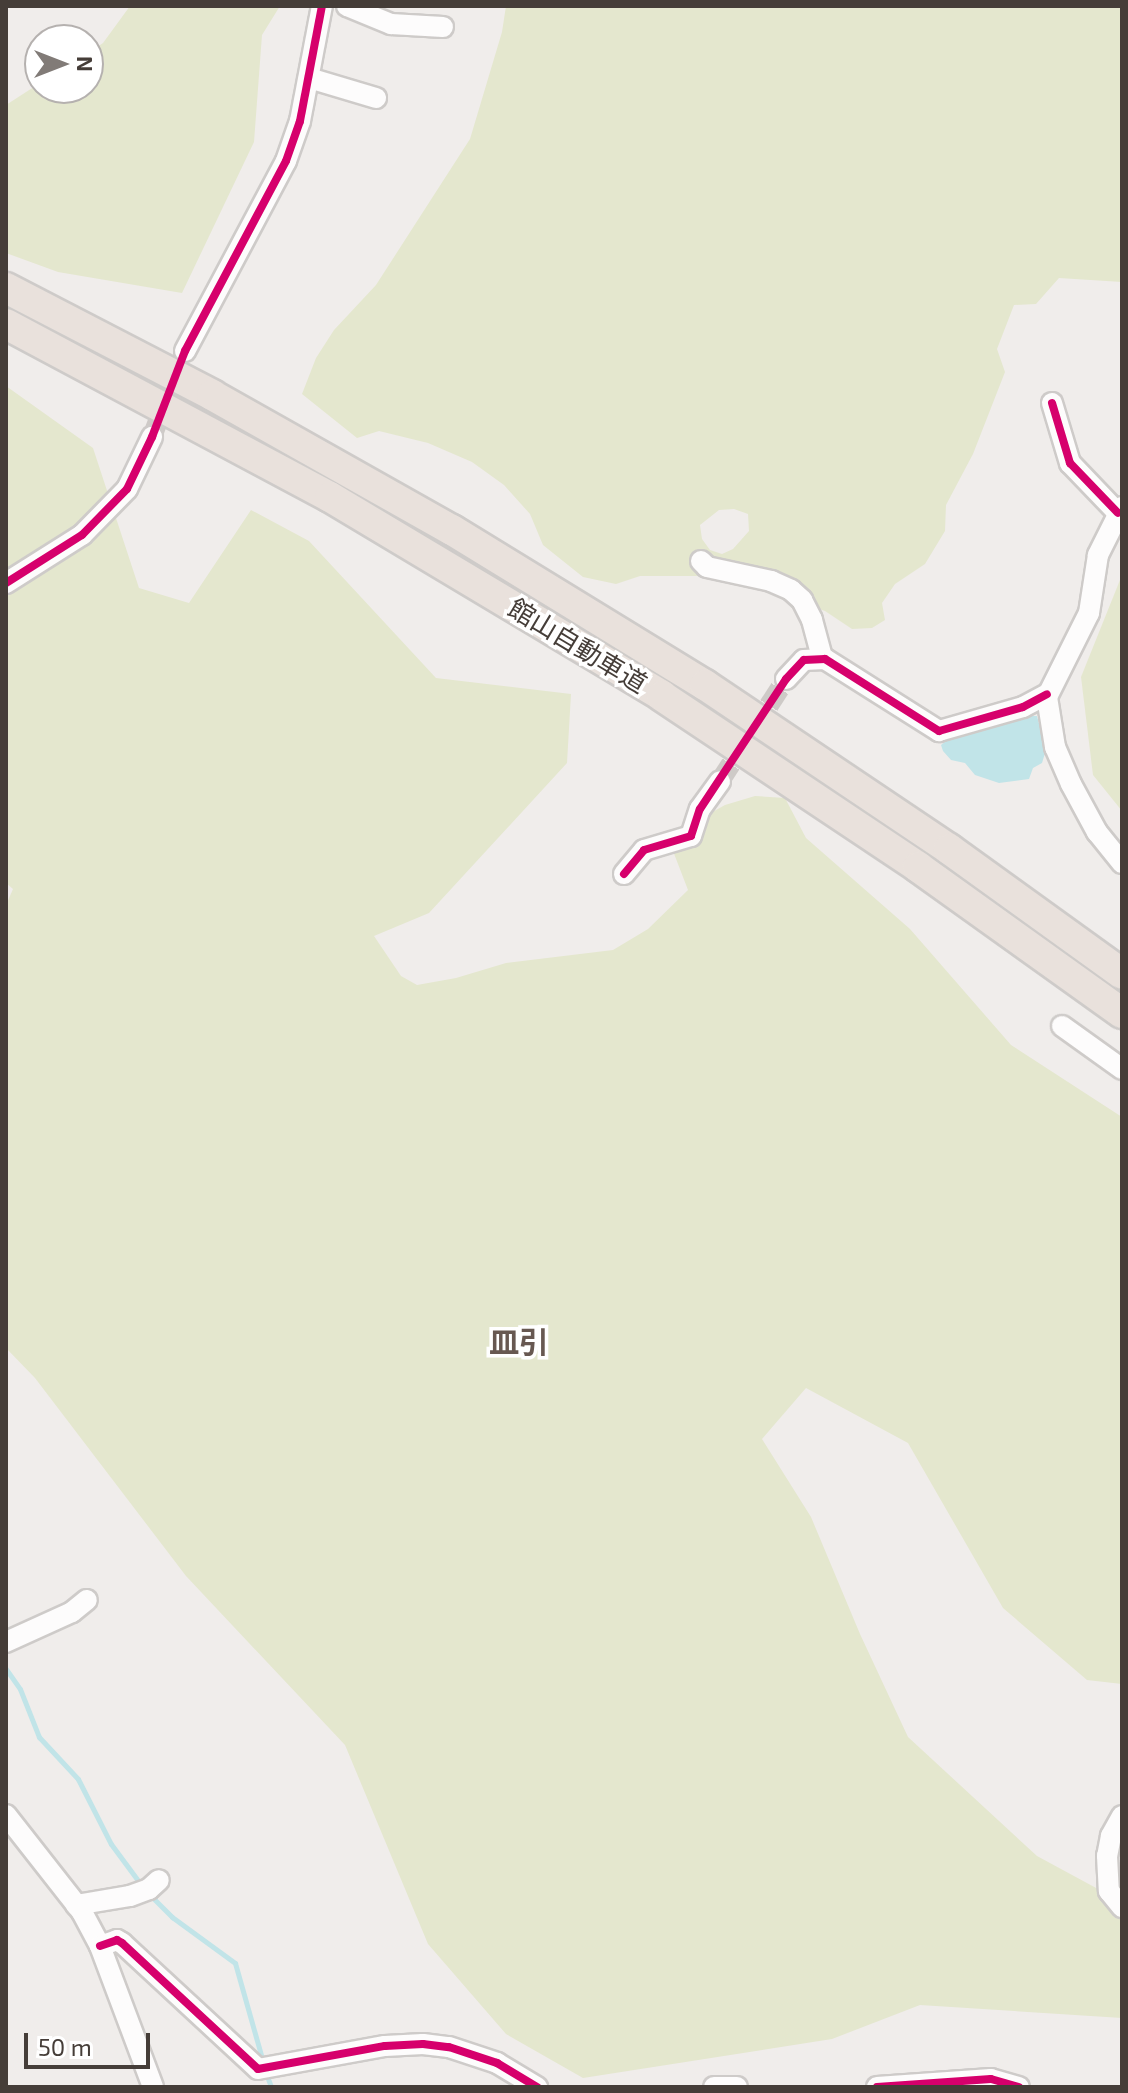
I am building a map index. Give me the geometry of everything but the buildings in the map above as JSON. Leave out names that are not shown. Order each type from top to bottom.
[{"type":"highway","name":"館山自動車道","points":[[6,288],[212,395],[466,538],[705,685],[949,849],[1122,974]]},
{"type":"highway","name":"館山自動車道","points":[[6,324],[154,400],[330,497],[662,696],[918,867],[1122,1013]]},
{"type":"street","points":[[185,351],[286,161],[309,78],[322,6]]},
{"type":"street","points":[[347,6],[391,24],[443,27]]},
{"type":"street","points":[[309,78],[376,98]]},
{"type":"street","points":[[786,679],[804,660],[822,658],[939,731],[1023,707],[1047,694],[1089,613],[1098,555],[1120,510],[1070,463],[1052,403]]},
{"type":"street","points":[[6,583],[82,535],[127,489],[152,437]]},
{"type":"street","points":[[701,561],[707,567],[771,581],[791,590],[802,600],[812,620],[822,658]]},
{"type":"street","points":[[1047,694],[1055,747],[1071,784],[1097,832],[1122,863]]},
{"type":"street","points":[[624,874],[644,850],[691,836],[700,809],[720,781]]},
{"type":"street","points":[[1062,1026],[1122,1069]]},
{"type":"street","points":[[6,1642],[72,1612],[87,1600]]},
{"type":"street","points":[[6,1815],[76,1905],[100,1946],[153,2087]]},
{"type":"street","points":[[1122,1816],[1111,1836],[1107,1880],[1109,1891],[1122,1907]]},
{"type":"street","points":[[76,1905],[150,1886]]},
{"type":"street","points":[[100,1946],[117,1940],[122,1943],[263,2073],[385,2046],[423,2044],[449,2047],[497,2063],[537,2087]]},
{"type":"street","points":[[877,2087],[991,2079],[1019,2087]]},
{"type":"street","points":[[714,2087],[737,2087]]},
{"type":"green space","points":[[130,6],[280,6],[262,35],[254,142],[182,293],[58,272],[6,253],[6,105],[24,93],[24,104],[104,104],[104,42]]},
{"type":"green space","points":[[506,6],[1122,6],[1122,282],[1059,278],[1036,304],[1014,305],[997,349],[1005,372],[973,454],[946,505],[945,531],[925,564],[895,584],[882,603],[885,620],[872,628],[852,629],[825,611],[762,589],[697,576],[640,576],[616,584],[583,577],[543,545],[530,514],[504,485],[472,462],[428,443],[379,431],[357,438],[302,394],[316,358],[334,330],[376,285],[470,139],[502,32]],"holes":[[[734,509],[748,514],[749,531],[733,549],[722,554],[710,550],[702,539],[700,525],[719,510]]]},
{"type":"green space","points":[[6,386],[93,448],[139,588],[189,603],[251,510],[309,541],[436,678],[571,694],[567,763],[429,913],[374,936],[401,976],[417,985],[456,978],[506,963],[613,950],[648,929],[688,890],[673,851],[707,815],[725,805],[755,796],[785,798],[806,838],[910,929],[1011,1045],[1122,1117],[1122,1684],[1087,1680],[1003,1608],[908,1443],[806,1388],[762,1439],[811,1517],[908,1737],[1037,1856],[1122,1902],[1122,2018],[920,2005],[832,2039],[583,2078],[506,2034],[428,1944],[345,1745],[186,1576],[35,1378],[6,1348],[6,905],[13,889],[6,883]]},
{"type":"green space","points":[[1122,575],[1122,811],[1093,775],[1081,677]]},
{"type":"water","points":[[1027,716],[1037,716],[1046,750],[1042,763],[1033,768],[1029,779],[999,783],[975,775],[965,763],[951,760],[943,751],[941,745],[946,741]]},
{"type":"waterway","points":[[6,1669],[20,1689],[39,1737],[78,1779],[111,1844],[142,1886]]},
{"type":"waterway","points":[[149,1894],[172,1917],[235,1963],[263,2062]]},
{"type":"waterway","points":[[265,2071],[271,2087]]},
{"type":"tunnel","points":[[152,437],[179,366]]},
{"type":"tunnel","points":[[720,781],[786,679]]},
{"type":"cycle path","points":[[6,583],[82,535],[127,489],[152,437],[185,351],[286,161],[300,121],[322,6]]},
{"type":"cycle path","points":[[1052,403],[1070,463],[1118,513]]},
{"type":"cycle path","points":[[624,874],[644,850],[691,836],[700,809],[786,679],[804,660],[825,659],[939,731],[1023,707],[1047,694]]},
{"type":"cycle path","points":[[100,1946],[117,1940],[122,1943],[258,2069],[385,2046],[423,2044],[449,2047],[497,2063],[537,2087]]},
{"type":"cycle path","points":[[877,2087],[991,2079],[1019,2087]]},
{"type":"district","name":"皿引","points":[[519,1341]]}]
